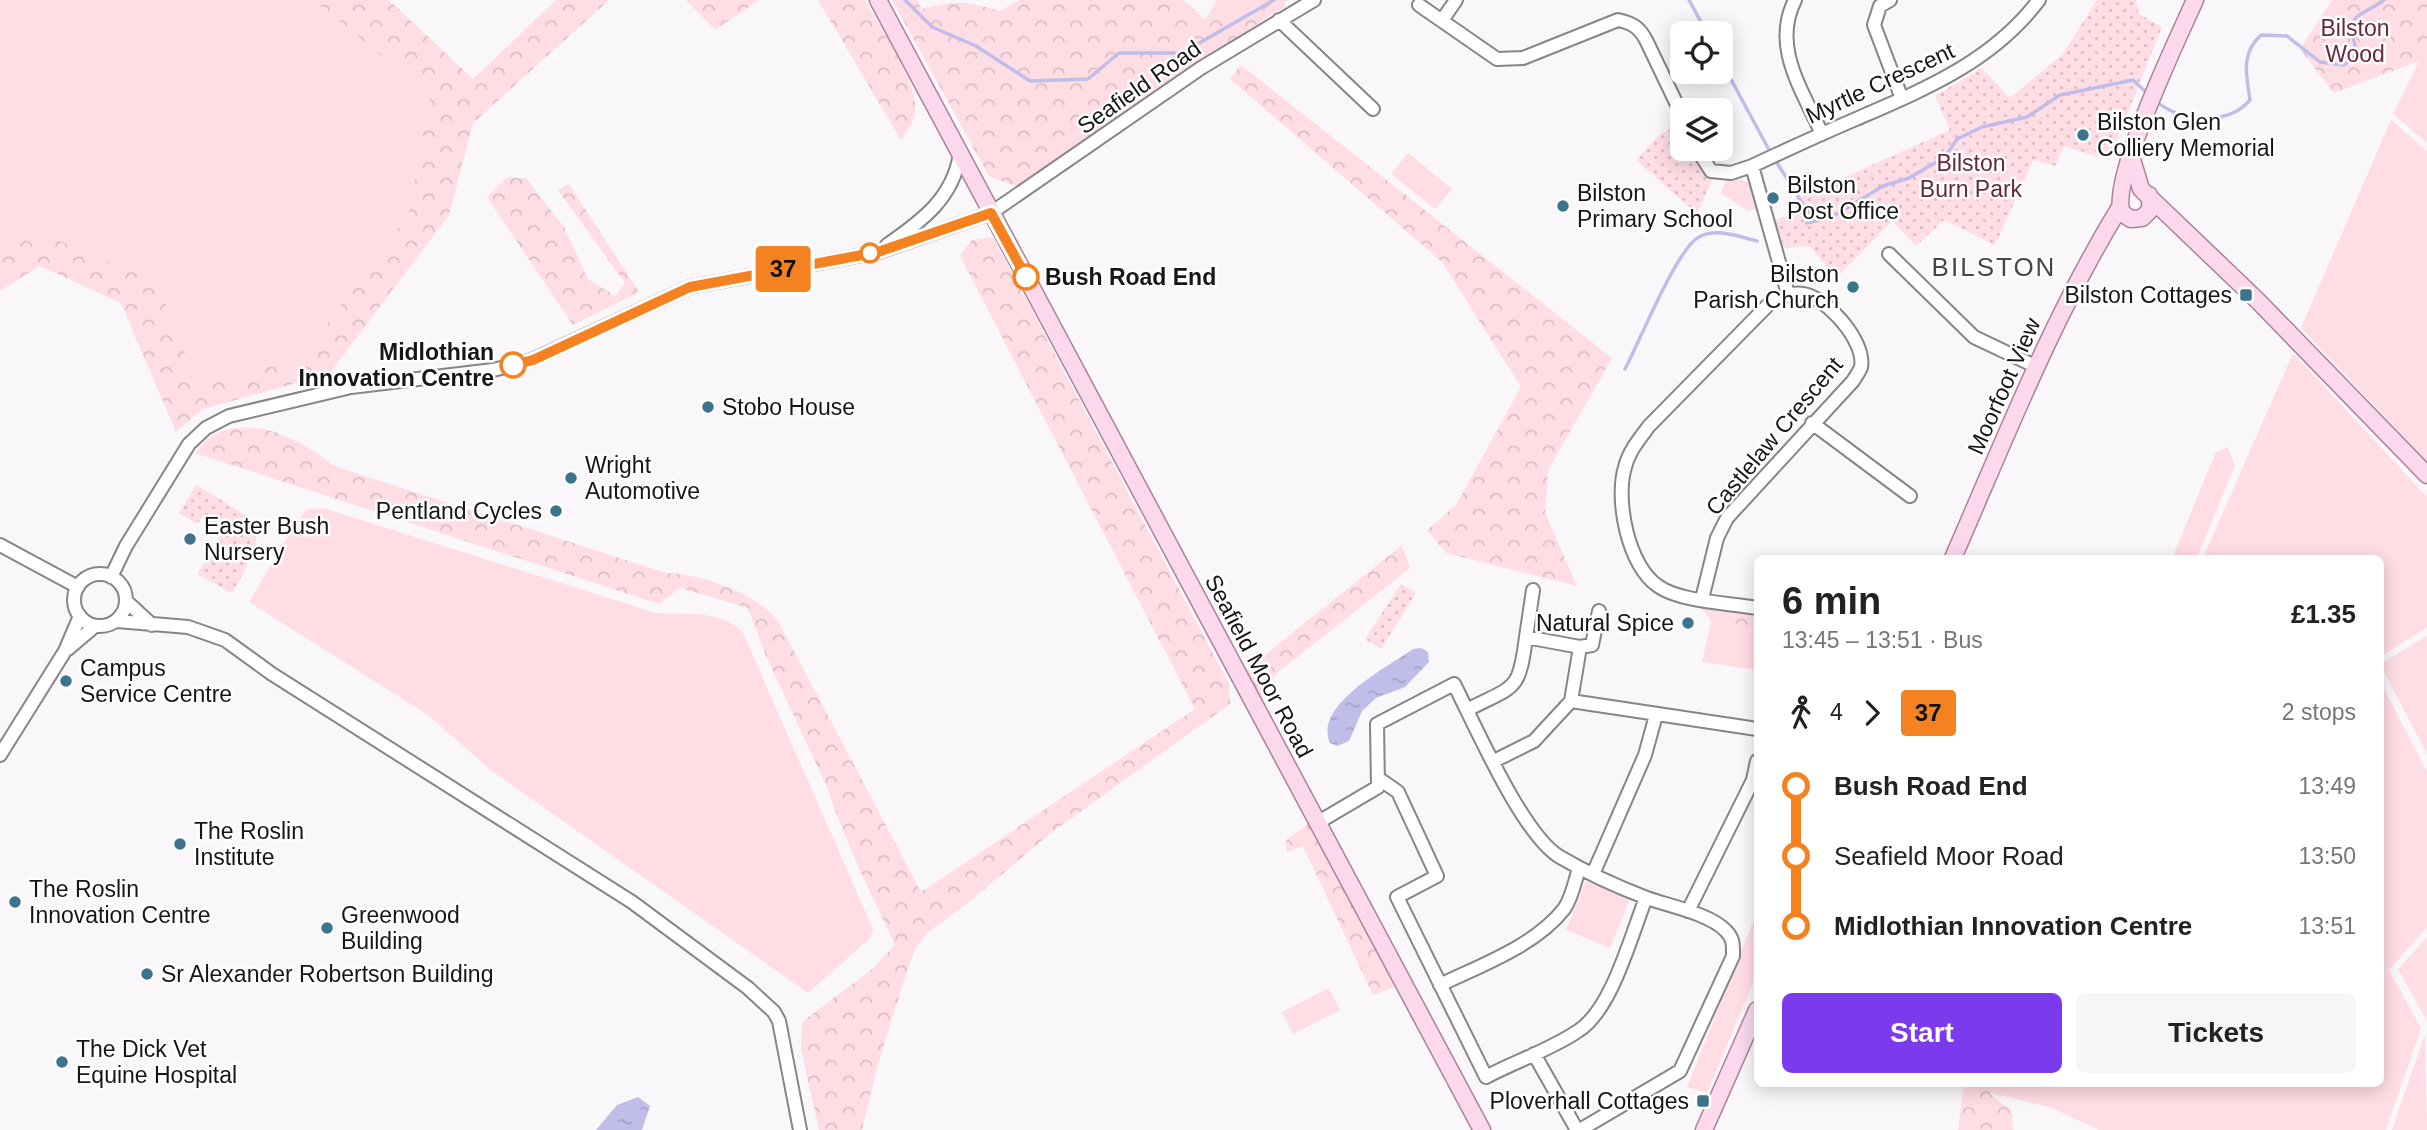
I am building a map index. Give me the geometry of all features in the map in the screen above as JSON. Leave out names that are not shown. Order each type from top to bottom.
[{"type":"main road","name":"Seafield Moor Road","points":[[878,0],[1482,1130]]},
{"type":"main road","points":[[2130,210],[2131,156],[2152,97],[2195,0]]},
{"type":"main road","points":[[2130,210],[2152,202],[2145,192],[2131,156]]},
{"type":"main road","name":"Moorfoot View","points":[[1954,555],[2035,366],[2082,270],[2103,236],[2130,210],[2133,188],[2145,192]]},
{"type":"main road","points":[[2145,192],[2258,301],[2427,475]]},
{"type":"main road","points":[[2130,210],[2178,224]]},
{"type":"main road","points":[[1704,1130],[1754,1017]]},
{"type":"street","name":"Seafield Road","points":[[111,577],[126,546],[189,444],[206,428],[229,416],[351,387],[493,370],[533,360],[690,287],[878,252],[991,213],[1201,68],[1314,0]]},
{"type":"street","points":[[1443,19],[1456,0]]},
{"type":"street","points":[[1795,0],[1783,33],[1786,54],[1822,134]]},
{"type":"street","points":[[1890,0],[1880,6],[1874,25],[1902,99]]},
{"type":"street","name":"Myrtle Crescent","points":[[1705,161],[1711,171],[1721,174],[1752,166],[1902,99],[1969,66],[2023,21],[2039,0]]},
{"type":"street","points":[[1419,5],[1443,19],[1497,59],[1523,58],[1618,20],[1630,22],[1640,28],[1674,98]]},
{"type":"street","points":[[1279,20],[1373,108]]},
{"type":"street","points":[[878,252],[912,229],[939,202],[957,175],[960,153]]},
{"type":"street","points":[[1752,166],[1788,294],[1771,302],[1649,426],[1634,446],[1625,467],[1621,492],[1631,546],[1645,573],[1657,586],[1678,595],[1754,608]]},
{"type":"street","points":[[1889,254],[1975,337],[2035,366]]},
{"type":"street","name":"Castlelaw Crescent","points":[[1702,599],[1717,538],[1727,518],[1853,381],[1861,367],[1857,341],[1819,299],[1801,293],[1788,294]]},
{"type":"street","points":[[1812,423],[1910,496]]},
{"type":"street","points":[[0,545],[78,587]]},
{"type":"street","points":[[95,626],[80,616],[74,603],[78,587],[89,577],[111,577],[124,589],[126,601],[117,621]]},
{"type":"street","points":[[1468,710],[1516,684],[1521,673],[1533,590]]},
{"type":"street","points":[[126,601],[153,626]]},
{"type":"street","points":[[1527,638],[1580,647],[1592,645],[1599,611]]},
{"type":"street","points":[[0,755],[65,651],[80,616]]},
{"type":"street","points":[[65,651],[95,626],[117,621],[188,628],[225,640],[272,674],[621,895],[748,988],[774,1012],[779,1021],[800,1130]]},
{"type":"street","points":[[1494,761],[1534,741],[1571,701],[1580,647]]},
{"type":"street","points":[[1317,823],[1378,787],[1377,724],[1454,684],[1534,830],[1556,855],[1646,898],[1688,911],[1726,929],[1734,942],[1732,956],[1680,1071],[1579,1130],[1534,1054]]},
{"type":"street","points":[[1571,701],[1754,729]]},
{"type":"street","points":[[1593,874],[1646,755],[1656,715]]},
{"type":"street","points":[[1688,911],[1754,775]]},
{"type":"street","points":[[1378,778],[1398,792],[1437,876],[1397,897],[1486,1077],[1580,1030],[1594,1018],[1606,998],[1646,898]]},
{"type":"street","points":[[1440,985],[1502,956],[1548,926],[1566,906],[1579,868]]},
{"type":"green space","points":[[0,0],[313,0],[430,95],[409,213],[301,359],[197,383],[157,281],[29,228],[0,241]]},
{"type":"green space","points":[[313,0],[389,0],[473,79],[556,0],[609,0],[473,123],[449,215],[329,374],[203,409],[176,432],[121,303],[40,266],[0,291],[0,241],[29,228],[157,281],[197,383],[301,359],[409,213],[430,95]]},
{"type":"green space","points":[[686,0],[759,0],[715,30]]},
{"type":"green space","points":[[818,0],[865,0],[904,71],[915,100],[913,119],[901,140]]},
{"type":"green space","points":[[892,0],[917,0],[922,9],[961,3],[1000,11],[1020,0],[1183,0],[1205,19],[1269,5],[1275,12],[1018,187],[989,176]]},
{"type":"green space","points":[[1217,0],[1288,0],[1284,3],[1286,7],[1275,12],[1269,5],[1205,20]]},
{"type":"green space","name":"Bilston Burn Park","points":[[2097,0],[2136,0],[2139,14],[2162,27],[2109,160],[2064,146],[2055,166],[2033,160],[1995,245],[1944,220],[1916,246],[1892,221],[1836,278],[1810,246],[1784,248],[1775,221],[1796,211],[1794,200],[1950,130],[1935,96],[1982,68],[2010,98],[2063,54]]},
{"type":"green space","name":"Bilston Wood","points":[[2332,0],[2427,0],[2427,58],[2334,93],[2300,49]]},
{"type":"green space","points":[[2427,52],[2427,143],[2393,114],[2421,57]]},
{"type":"green space","points":[[1241,65],[1612,358],[1548,470],[1545,513],[1577,586],[1446,553],[1427,530],[1456,505],[1521,387],[1442,262],[1230,79]]},
{"type":"green space","points":[[2391,120],[2427,151],[2427,461],[2301,328]]},
{"type":"green space","points":[[1670,129],[1670,161],[1694,161],[1713,178],[1697,214],[1636,160],[1658,136]]},
{"type":"green space","points":[[1408,153],[1452,189],[1435,209],[1391,174]]},
{"type":"green space","points":[[506,178],[526,178],[564,227],[588,279],[615,296],[625,283],[558,190],[569,184],[639,292],[573,325],[487,197]]},
{"type":"green space","points":[[1736,178],[1750,183],[1758,208],[1748,211],[1721,193],[1726,181]]},
{"type":"green space","points":[[993,237],[1229,684],[1230,704],[1051,833],[964,906],[928,932],[915,949],[906,974],[878,1064],[862,1130],[819,1130],[801,1049],[802,1022],[871,970],[895,945],[850,847],[827,787],[766,656],[748,608],[680,588],[659,604],[195,453],[215,434],[231,429],[246,427],[278,433],[308,447],[334,466],[666,573],[710,581],[757,602],[778,621],[921,892],[1195,709],[960,256],[972,240]]},
{"type":"green space","points":[[2293,353],[2427,497],[2427,627],[2384,654],[2384,555],[2204,555]]},
{"type":"green space","points":[[2227,447],[2235,465],[2198,555],[2173,555],[2216,452]]},
{"type":"green space","points":[[196,485],[236,509],[255,527],[257,537],[253,551],[232,593],[197,574],[224,530],[203,516],[197,524],[179,513]]},
{"type":"green space","points":[[323,508],[656,613],[712,616],[742,631],[873,929],[870,938],[808,993],[492,771],[428,715],[249,602],[306,510]]},
{"type":"green space","points":[[1402,545],[1410,568],[1277,673],[1262,699],[1246,670]]},
{"type":"green space","points":[[1401,584],[1416,593],[1381,649],[1365,639]]},
{"type":"green space","points":[[1698,604],[1754,612],[1754,627],[1711,621]]},
{"type":"green space","points":[[1711,621],[1754,627],[1754,670],[1702,662]]},
{"type":"green space","points":[[2427,636],[2427,754],[2384,672],[2384,662]]},
{"type":"green space","points":[[2384,689],[2427,772],[2427,927],[2389,970],[2421,1028],[2386,1130],[2099,1130],[2050,1107],[1986,1092],[1988,1087],[2384,1087]]},
{"type":"green space","points":[[1308,824],[1397,986],[1373,995],[1303,846],[1287,852],[1285,841]]},
{"type":"green space","points":[[1586,881],[1630,899],[1610,948],[1566,930]]},
{"type":"green space","points":[[1754,920],[1754,981],[1707,1093],[1687,1087]]},
{"type":"green space","points":[[2427,937],[2427,1021],[2398,969]]},
{"type":"green space","points":[[1329,988],[1340,1010],[1293,1034],[1282,1012]]},
{"type":"green space","points":[[2425,1034],[2427,1130],[2392,1130]]},
{"type":"green space","points":[[1963,1087],[1991,1087],[1990,1094],[2012,1111],[2013,1130],[1958,1130]]},
{"type":"water","points":[[1421,648],[1428,652],[1429,662],[1405,687],[1376,698],[1362,711],[1349,741],[1337,746],[1330,743],[1328,729],[1332,715],[1342,701],[1371,677],[1413,649]]},
{"type":"water","points":[[638,1097],[650,1106],[642,1130],[596,1130],[617,1105]]},
{"type":"waterway","points":[[905,0],[932,27],[976,46],[1030,81],[1088,79],[1119,53],[1182,53],[1274,0]]},
{"type":"waterway","points":[[1689,0],[1700,21]]},
{"type":"waterway","points":[[2156,101],[2178,114],[2204,119],[2217,118],[2241,108],[2250,100],[2246,73],[2250,49],[2261,35],[2287,36],[2320,62],[2344,65],[2357,54],[2352,31],[2355,19],[2384,0]]},
{"type":"waterway","points":[[1807,223],[1832,217],[1883,186],[1909,178],[1945,157],[1957,139],[1982,127],[2027,117],[2060,95],[2133,80],[2148,94]]},
{"type":"waterway","points":[[1733,83],[1768,148]]},
{"type":"waterway","points":[[1777,163],[1806,209],[1819,219]]},
{"type":"waterway","points":[[1625,369],[1659,297],[1690,245],[1699,237],[1713,233],[1757,241]]},
{"type":"bus line","name":"37","points":[[513,365],[533,360],[628,313],[690,287],[878,252],[991,213],[1026,277]]},
{"type":"place","name":"Bilston Glen Colliery Memorial","points":[[2083,135]]},
{"type":"place","name":"Bilston Post Office","points":[[1773,198]]},
{"type":"place","name":"Bilston Primary School","points":[[1563,206]]},
{"type":"place","name":"Bush Road End","points":[[1026,277]]},
{"type":"place","name":"Bilston Parish Church","points":[[1853,287]]},
{"type":"place","name":"Bilston Cottages","points":[[2246,295]]},
{"type":"place","name":"Midlothian Innovation Centre","points":[[513,365]]},
{"type":"place","name":"Stobo House","points":[[708,407]]},
{"type":"place","name":"Wright Automotive","points":[[571,478]]},
{"type":"place","name":"Pentland Cycles","points":[[556,511]]},
{"type":"place","name":"Easter Bush Nursery","points":[[190,539]]},
{"type":"place","name":"Natural Spice","points":[[1688,623]]},
{"type":"place","name":"Campus Service Centre","points":[[66,681]]},
{"type":"place","name":"The Roslin Institute","points":[[180,844]]},
{"type":"place","name":"The Roslin Innovation Centre","points":[[15,902]]},
{"type":"place","name":"Greenwood Building","points":[[327,928]]},
{"type":"place","name":"Sr Alexander Robertson Building","points":[[147,974]]},
{"type":"place","name":"The Dick Vet Equine Hospital","points":[[62,1062]]},
{"type":"place","name":"Ploverhall Cottages","points":[[1703,1101]]},
{"type":"district","name":"BILSTON","points":[[1994,267]]}]
